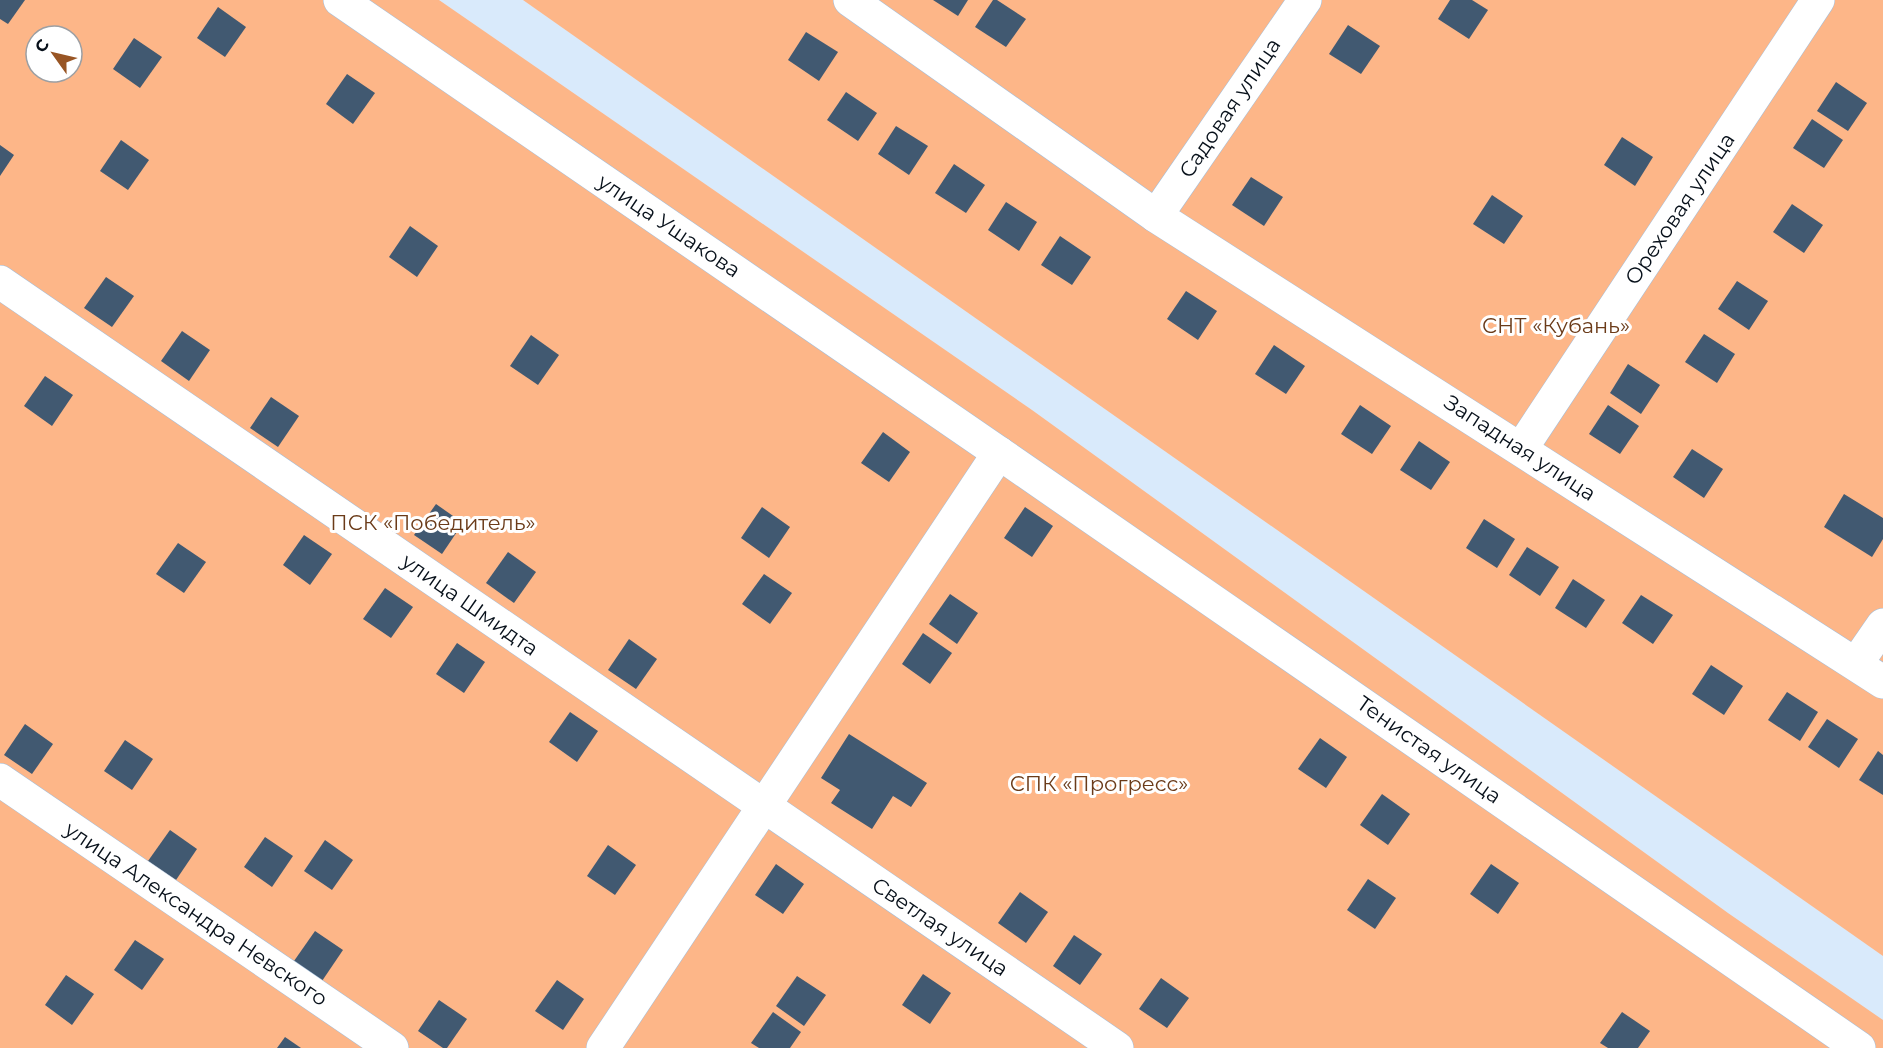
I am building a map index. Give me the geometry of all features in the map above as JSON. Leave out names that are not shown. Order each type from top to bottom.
[{"type":"street","name":"улица Ушакова","points":[[340,0],[999,453]]},
{"type":"street","name":"Западная улица","points":[[850,0],[1156,216],[1883,682]]},
{"type":"street","name":"Садовая улица","points":[[1156,216],[1305,0]]},
{"type":"street","name":"Ореховая улица","points":[[1521,449],[1818,0]]},
{"type":"street","name":"улица Шмидта","points":[[0,282],[762,806]]},
{"type":"street","points":[[603,1048],[999,453]]},
{"type":"street","name":"Тенистая улица","points":[[999,453],[1859,1048]]},
{"type":"street","points":[[1856,664],[1883,625]]},
{"type":"street","name":"улица Александра Невского","points":[[0,780],[392,1048]]},
{"type":"street","name":"Светлая улица","points":[[762,806],[1117,1048]]},
{"type":"green space","name":"ПСК «Победитель»","points":[[0,0],[439,0],[1032,410],[1728,913],[1883,1020],[1883,1048],[0,1048]]},
{"type":"green space","name":"СНТ «Кубань»","points":[[523,0],[1883,0],[1883,956]]},
{"type":"building","points":[[0,0],[25,0],[8,24],[0,19]]},
{"type":"building","points":[[933,0],[968,0],[958,16]]},
{"type":"building","points":[[993,0],[997,0],[1026,19],[1006,47],[975,27]]},
{"type":"building","points":[[1450,0],[1472,0],[1488,10],[1469,39],[1438,19]]},
{"type":"building","points":[[218,7],[246,27],[225,57],[197,38]]},
{"type":"building","points":[[1348,25],[1380,46],[1361,74],[1329,54]]},
{"type":"building","points":[[806,32],[838,52],[819,81],[788,60]]},
{"type":"building","points":[[134,38],[162,57],[140,88],[113,69]]},
{"type":"building","points":[[347,74],[375,93],[353,124],[326,104]]},
{"type":"building","points":[[1836,82],[1867,103],[1848,131],[1817,111]]},
{"type":"building","points":[[846,92],[877,113],[858,141],[827,120]]},
{"type":"building","points":[[1812,119],[1843,140],[1824,168],[1793,148]]},
{"type":"building","points":[[896,126],[928,146],[909,175],[878,154]]},
{"type":"building","points":[[1622,137],[1653,157],[1635,186],[1604,165]]},
{"type":"building","points":[[121,140],[149,160],[128,190],[100,171]]},
{"type":"building","points":[[0,145],[14,155],[0,176]]},
{"type":"building","points":[[954,164],[985,185],[966,213],[935,193]]},
{"type":"building","points":[[1251,177],[1283,197],[1264,226],[1232,205]]},
{"type":"building","points":[[1492,195],[1523,216],[1504,244],[1473,224]]},
{"type":"building","points":[[1006,202],[1037,222],[1019,251],[988,230]]},
{"type":"building","points":[[1792,204],[1823,225],[1804,253],[1773,232]]},
{"type":"building","points":[[410,226],[438,246],[417,277],[389,257]]},
{"type":"building","points":[[1060,236],[1091,257],[1072,285],[1041,265]]},
{"type":"building","points":[[106,277],[134,296],[112,327],[84,308]]},
{"type":"building","points":[[1737,281],[1768,301],[1749,330],[1718,309]]},
{"type":"building","points":[[1186,291],[1217,311],[1198,340],[1167,319]]},
{"type":"building","points":[[182,331],[210,350],[189,381],[161,361]]},
{"type":"building","points":[[1704,334],[1735,354],[1717,383],[1685,362]]},
{"type":"building","points":[[531,335],[559,355],[538,385],[510,366]]},
{"type":"building","points":[[1274,345],[1305,366],[1286,394],[1255,374]]},
{"type":"building","points":[[1628,364],[1660,385],[1641,414],[1610,393]]},
{"type":"building","points":[[45,376],[73,395],[52,426],[24,406]]},
{"type":"building","points":[[271,397],[299,416],[278,447],[250,428]]},
{"type":"building","points":[[1360,405],[1391,426],[1372,454],[1341,434]]},
{"type":"building","points":[[1608,405],[1639,426],[1620,454],[1589,434]]},
{"type":"building","points":[[883,432],[910,452],[889,482],[861,463]]},
{"type":"building","points":[[1419,441],[1450,462],[1431,490],[1400,470]]},
{"type":"building","points":[[1692,449],[1723,469],[1704,498],[1673,477]]},
{"type":"building","points":[[1844,494],[1883,518],[1883,539],[1872,557],[1824,527]]},
{"type":"building","points":[[436,504],[463,523],[442,554],[414,535]]},
{"type":"building","points":[[762,507],[790,527],[769,558],[741,538]]},
{"type":"building","points":[[1025,507],[1053,526],[1032,557],[1004,538]]},
{"type":"building","points":[[1484,519],[1515,539],[1497,568],[1466,548]]},
{"type":"building","points":[[304,535],[332,554],[310,585],[283,565]]},
{"type":"building","points":[[178,543],[206,562],[184,593],[156,574]]},
{"type":"building","points":[[1527,547],[1559,567],[1540,596],[1509,575]]},
{"type":"building","points":[[508,552],[536,572],[514,603],[486,583]]},
{"type":"building","points":[[764,574],[792,593],[770,624],[742,604]]},
{"type":"building","points":[[1573,579],[1605,600],[1586,628],[1555,608]]},
{"type":"building","points":[[385,588],[413,607],[391,638],[363,619]]},
{"type":"building","points":[[950,594],[978,613],[957,644],[929,624]]},
{"type":"building","points":[[1641,595],[1673,615],[1653,644],[1622,623]]},
{"type":"building","points":[[923,633],[952,653],[930,684],[902,664]]},
{"type":"building","points":[[629,639],[657,659],[636,689],[608,670]]},
{"type":"building","points":[[457,643],[485,662],[464,693],[436,674]]},
{"type":"building","points":[[1711,665],[1743,686],[1724,715],[1692,694]]},
{"type":"building","points":[[1787,692],[1818,712],[1800,741],[1768,720]]},
{"type":"building","points":[[570,712],[598,731],[577,762],[549,742]]},
{"type":"building","points":[[1827,719],[1858,739],[1839,768],[1808,747]]},
{"type":"building","points":[[25,724],[53,744],[32,774],[4,755]]},
{"type":"building","points":[[849,734],[927,783],[911,807],[893,796],[872,829],[831,803],[840,790],[821,778]]},
{"type":"building","points":[[1320,738],[1347,757],[1326,788],[1298,769]]},
{"type":"building","points":[[125,740],[153,759],[132,790],[104,771]]},
{"type":"building","points":[[1878,751],[1883,755],[1883,795],[1859,780]]},
{"type":"building","points":[[1382,794],[1410,814],[1388,845],[1360,825]]},
{"type":"building","points":[[170,830],[197,849],[176,880],[148,861]]},
{"type":"building","points":[[265,837],[293,856],[272,887],[244,867]]},
{"type":"building","points":[[325,840],[353,860],[332,890],[304,871]]},
{"type":"building","points":[[608,845],[636,865],[615,895],[587,876]]},
{"type":"building","points":[[776,864],[804,884],[783,914],[755,895]]},
{"type":"building","points":[[1491,864],[1519,883],[1498,914],[1470,894]]},
{"type":"building","points":[[1368,879],[1396,898],[1375,929],[1347,910]]},
{"type":"building","points":[[1020,892],[1048,912],[1026,943],[998,923]]},
{"type":"building","points":[[315,931],[343,950],[322,981],[294,961]]},
{"type":"building","points":[[1074,935],[1102,954],[1080,985],[1053,966]]},
{"type":"building","points":[[135,940],[164,959],[142,990],[114,970]]},
{"type":"building","points":[[923,974],[951,993],[930,1024],[902,1005]]},
{"type":"building","points":[[66,975],[94,994],[72,1025],[45,1005]]},
{"type":"building","points":[[797,976],[826,995],[804,1026],[776,1006]]},
{"type":"building","points":[[1161,978],[1189,998],[1167,1028],[1139,1009]]},
{"type":"building","points":[[557,980],[584,999],[563,1030],[535,1011]]},
{"type":"building","points":[[439,1000],[467,1019],[447,1048],[443,1048],[418,1031]]},
{"type":"building","points":[[773,1012],[801,1032],[790,1048],[759,1048],[751,1043]]},
{"type":"building","points":[[1622,1012],[1650,1031],[1638,1048],[1608,1048],[1600,1043]]},
{"type":"building","points":[[285,1037],[301,1048],[277,1048]]},
{"type":"park label","name":"СПК «Прогресс»","points":[[1099,784]]}]
